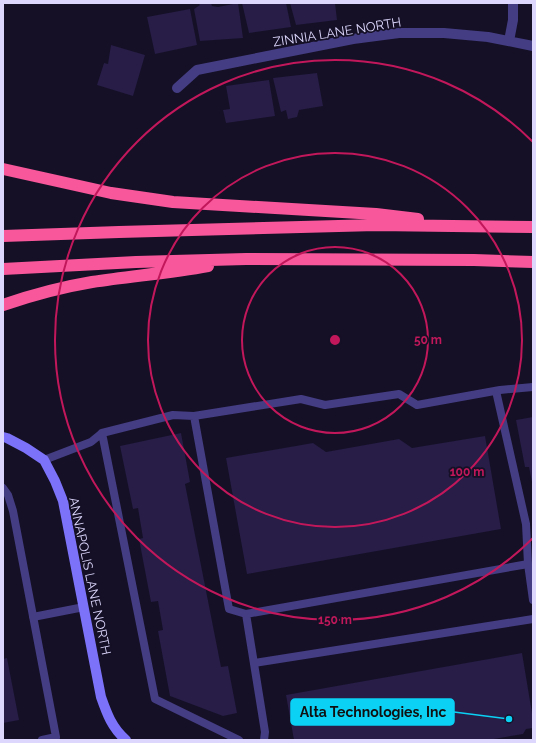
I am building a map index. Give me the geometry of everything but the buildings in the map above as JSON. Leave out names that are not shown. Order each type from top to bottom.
[{"type":"highway","points":[[3,169],[111,193],[146,199],[173,202],[376,214],[476,227]]},
{"type":"highway","points":[[3,236],[376,225],[533,227]]},
{"type":"highway","points":[[3,305],[75,285],[125,277],[194,269],[246,259]]},
{"type":"highway","points":[[3,269],[136,262],[246,259],[474,260],[533,262]]},
{"type":"street","points":[[509,41],[513,20],[513,3]]},
{"type":"street","name":"ZINNIA LANE NORTH","points":[[177,88],[198,70],[353,40],[399,33],[444,33],[488,37],[533,46]]},
{"type":"street","name":"ANNAPOLIS LANE NORTH","points":[[3,437],[26,448],[44,460],[55,481],[63,501],[101,697],[112,724],[119,734],[126,740]]},
{"type":"lane","points":[[44,460],[91,442],[102,433],[173,415],[194,416],[301,399],[325,405],[399,394],[417,405],[496,391],[533,387]]},
{"type":"lane","points":[[496,391],[526,524],[528,564],[533,600]]},
{"type":"lane","points":[[194,416],[230,609],[246,614],[528,564]]},
{"type":"lane","points":[[102,433],[155,699],[239,740]]},
{"type":"lane","points":[[3,488],[8,495],[12,511],[56,737],[42,740]]},
{"type":"lane","points":[[33,617],[84,607]]},
{"type":"lane","points":[[246,614],[265,732],[264,740]]},
{"type":"lane","points":[[254,663],[533,620]]},
{"type":"place","name":"Alta Technologies, Inc","points":[[509,719]]}]
